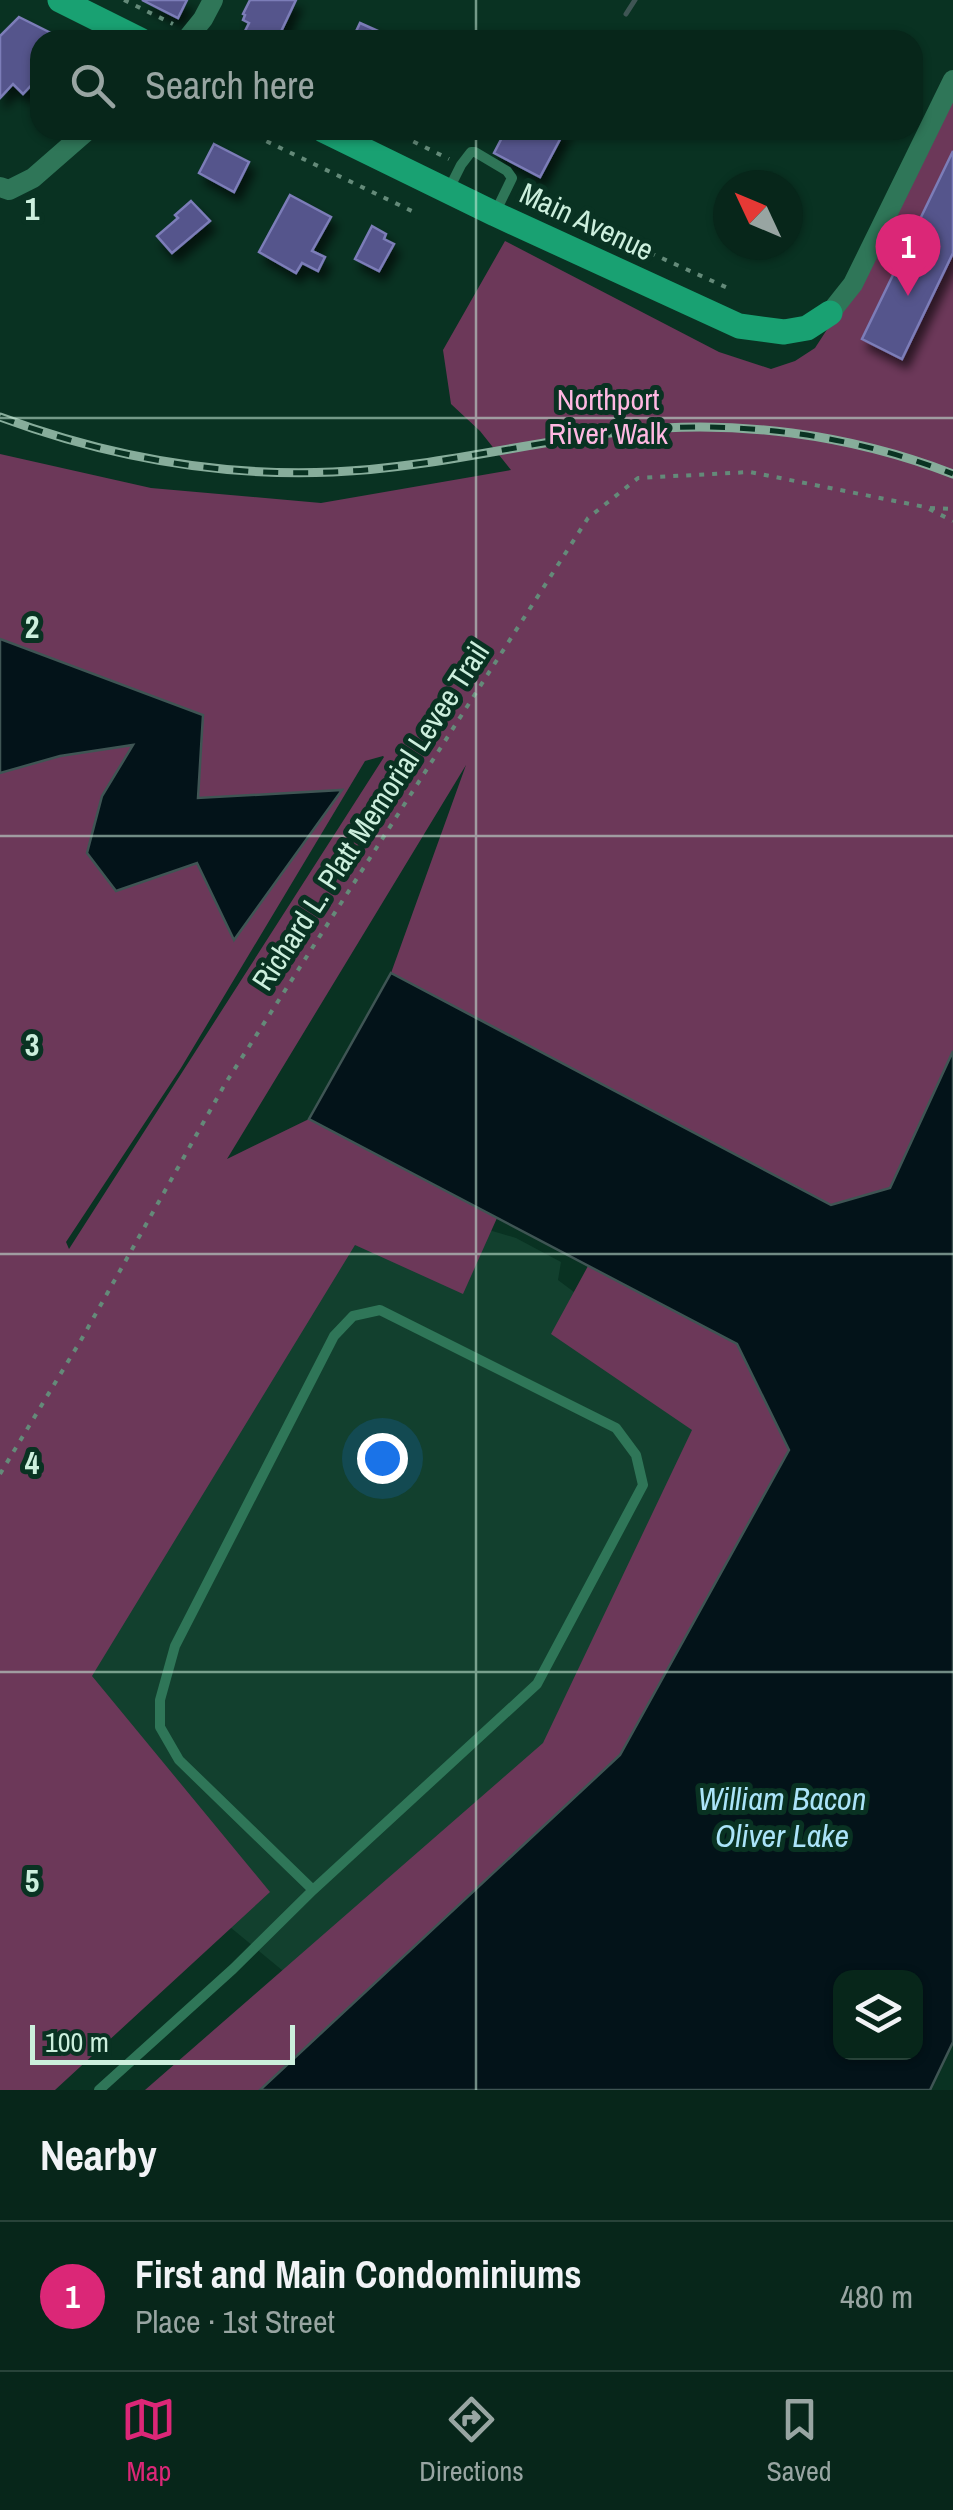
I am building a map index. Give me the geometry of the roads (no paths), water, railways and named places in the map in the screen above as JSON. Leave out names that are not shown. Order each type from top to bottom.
[{"type":"main road","points":[[60,0],[120,30]]},
{"type":"main road","name":"Main Avenue","points":[[342,140],[739,326],[784,332],[807,328],[830,314]]},
{"type":"street","points":[[194,30],[213,0]]},
{"type":"street","points":[[830,314],[853,284],[953,80]]},
{"type":"street","points":[[0,188],[10,190],[32,178],[76,140]]},
{"type":"lane","points":[[448,192],[461,164],[471,152],[476,152],[507,170],[512,178],[495,214]]},
{"type":"lane","points":[[99,2090],[538,1684],[642,1485],[636,1455],[616,1428],[380,1310],[353,1316],[334,1336],[175,1646],[160,1700],[160,1727],[179,1760],[313,1890]]},
{"type":"water","points":[[0,639],[203,715],[198,798],[342,790],[234,940],[197,863],[116,891],[87,853],[102,796],[133,745],[60,756],[0,773]]},
{"type":"water","name":"William Bacon Oliver Lake","points":[[391,973],[831,1205],[890,1188],[953,1051],[953,2042],[930,2090],[260,2090],[620,1755],[789,1450],[737,1344],[309,1119]]},
{"type":"waterway","points":[[626,14],[635,0]]},
{"type":"railway","points":[[0,417],[123,453],[248,471],[369,470],[626,431],[709,427],[833,440],[953,474]]},
{"type":"place","name":"First and Main Condominiums","points":[[908,296]]},
{"type":"park label","name":"Northport River Walk","points":[[608,416]]}]
